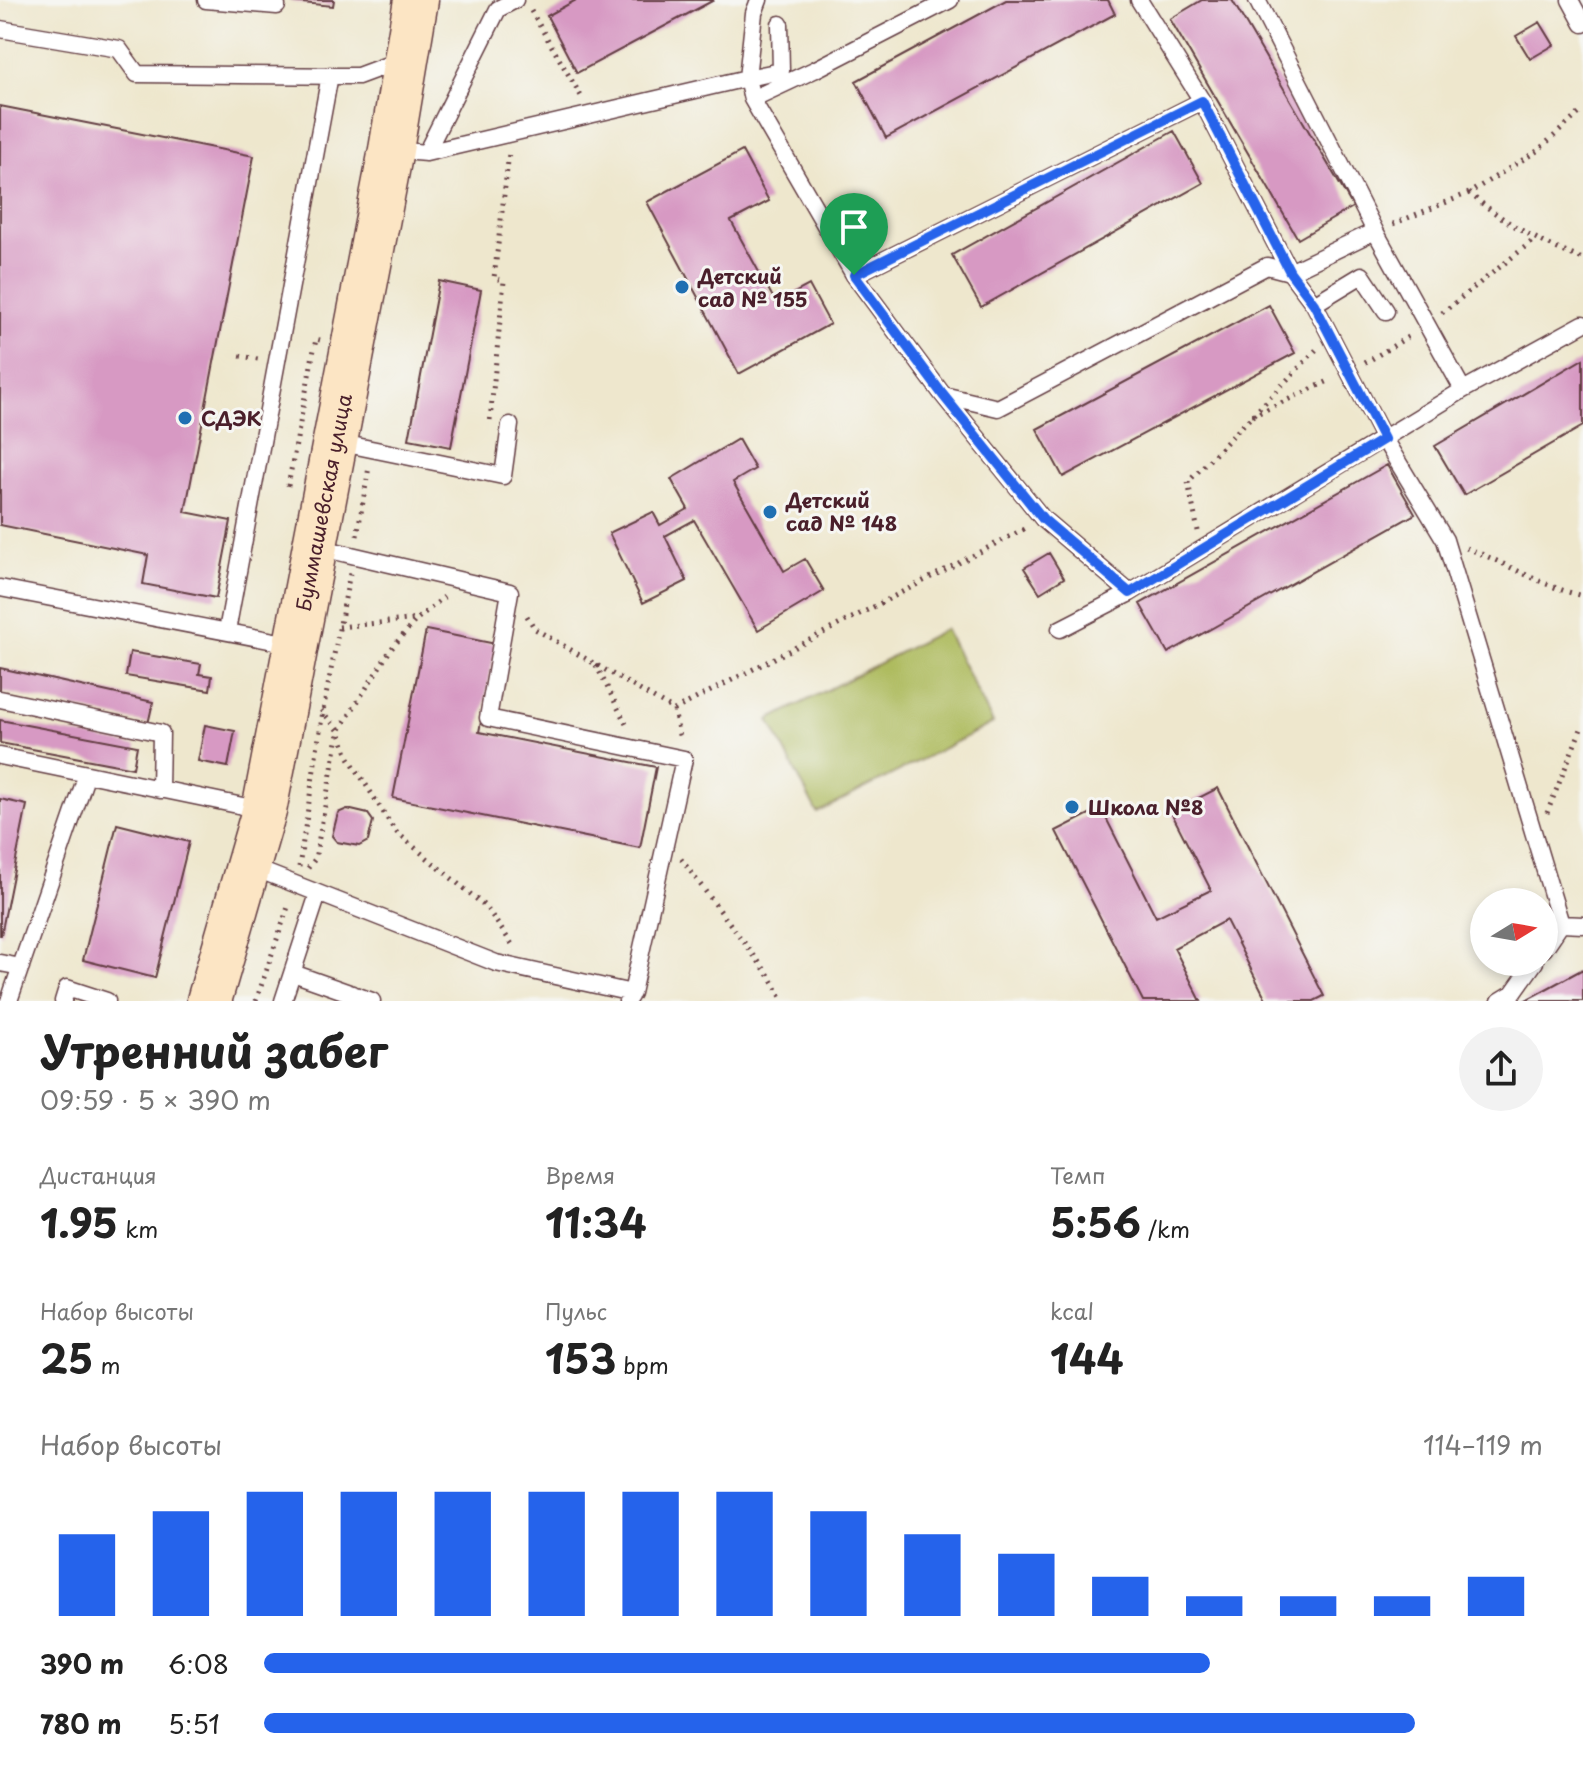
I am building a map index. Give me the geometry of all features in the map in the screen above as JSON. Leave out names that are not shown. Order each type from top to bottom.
[{"type":"street","name":"Буммашевская улица","points":[[209,1001],[264,811],[296,645],[334,551],[409,152],[407,57],[416,0]]},
{"type":"lane","points":[[206,0],[277,6]]},
{"type":"lane","points":[[409,152],[498,9],[515,0]]},
{"type":"lane","points":[[759,0],[754,13],[747,78],[752,99],[854,275],[943,395],[1043,519],[1130,593]]},
{"type":"lane","points":[[752,99],[950,0]]},
{"type":"lane","points":[[1139,0],[1202,101],[1290,272],[1314,304],[1384,439],[1445,540],[1561,924]]},
{"type":"lane","points":[[1257,0],[1375,231],[1463,390]]},
{"type":"lane","points":[[1570,0],[1583,24]]},
{"type":"lane","points":[[409,152],[592,116],[781,71],[780,24]]},
{"type":"lane","points":[[0,29],[119,49],[137,74],[358,76],[407,57]]},
{"type":"lane","points":[[227,631],[330,75]]},
{"type":"lane","points":[[854,275],[1202,101]]},
{"type":"lane","points":[[943,395],[998,408],[1267,266],[1290,272],[1375,231]]},
{"type":"lane","points":[[1314,304],[1362,275],[1386,311]]},
{"type":"lane","points":[[1060,629],[1130,593],[1463,390],[1583,324]]},
{"type":"lane","points":[[354,446],[503,476],[510,425]]},
{"type":"lane","points":[[248,865],[496,963],[629,997],[684,759],[488,718],[510,592],[334,551]]},
{"type":"lane","points":[[0,588],[296,645]]},
{"type":"lane","points":[[0,699],[161,733],[160,790]]},
{"type":"lane","points":[[0,756],[264,811]]},
{"type":"lane","points":[[9,1001],[87,774]]},
{"type":"lane","points":[[283,1001],[318,894]]},
{"type":"lane","points":[[1561,924],[1583,925]]},
{"type":"lane","points":[[1558,928],[1561,924]]},
{"type":"lane","points":[[0,963],[21,967]]},
{"type":"lane","points":[[293,973],[372,1001]]},
{"type":"lane","points":[[1500,1001],[1513,993],[1525,976]]},
{"type":"lane","points":[[63,1001],[67,988],[107,1001]]},
{"type":"path","points":[[525,0],[592,116]]},
{"type":"path","points":[[1375,231],[1469,193],[1537,151],[1583,110]]},
{"type":"path","points":[[509,152],[494,278],[504,281],[489,420],[510,425]]},
{"type":"path","points":[[1469,193],[1491,212],[1547,246],[1583,259]]},
{"type":"path","points":[[1252,416],[1350,372],[1427,325],[1535,239]]},
{"type":"path","points":[[1201,550],[1188,482],[1330,335]]},
{"type":"path","points":[[256,1001],[296,884],[339,627],[334,551],[354,446]]},
{"type":"path","points":[[510,592],[535,629],[674,710],[1043,519]]},
{"type":"path","points":[[1445,540],[1501,561],[1566,592],[1583,596]]},
{"type":"path","points":[[296,884],[315,859],[339,731],[391,649],[417,619],[463,581]]},
{"type":"path","points":[[339,627],[417,619]]},
{"type":"path","points":[[596,664],[639,749]]},
{"type":"path","points":[[323,711],[339,731],[348,756],[395,831],[486,907],[532,971]]},
{"type":"path","points":[[1536,841],[1583,724]]},
{"type":"path","points":[[666,839],[771,978],[783,1001]]},
{"type":"green space","points":[[945,629],[993,723],[817,813],[769,720]]},
{"type":"building","points":[[292,0],[334,0],[333,6]]},
{"type":"building","points":[[576,0],[714,0],[577,73],[547,16]]},
{"type":"building","points":[[1006,0],[1108,0],[1115,14],[886,138],[856,81]]},
{"type":"building","points":[[1202,0],[1232,0],[1353,207],[1298,239],[1170,19]]},
{"type":"building","points":[[1540,22],[1554,45],[1530,59],[1516,36]]},
{"type":"building","points":[[0,106],[254,156],[185,512],[231,521],[216,598],[143,584],[148,555],[0,525]]},
{"type":"building","points":[[1174,131],[1203,183],[981,307],[952,255]]},
{"type":"building","points":[[742,151],[769,201],[731,221],[776,303],[809,285],[830,324],[739,374],[647,202]]},
{"type":"building","points":[[439,281],[481,290],[451,447],[409,439]]},
{"type":"building","points":[[1269,305],[1295,353],[1063,477],[1037,429]]},
{"type":"building","points":[[1583,359],[1583,426],[1464,495],[1435,446]]},
{"type":"building","points":[[738,439],[755,469],[733,482],[784,571],[805,559],[824,591],[758,630],[694,520],[665,536],[687,581],[643,603],[609,533],[653,512],[660,525],[688,509],[671,479]]},
{"type":"building","points":[[1387,465],[1415,514],[1168,653],[1140,604]]},
{"type":"building","points":[[1049,553],[1064,578],[1040,593],[1024,568]]},
{"type":"building","points":[[426,630],[496,644],[479,732],[656,767],[640,848],[393,798]]},
{"type":"building","points":[[130,652],[201,664],[199,674],[212,676],[210,690],[126,676]]},
{"type":"building","points":[[0,668],[153,702],[148,724],[0,691]]},
{"type":"building","points":[[0,720],[137,746],[133,768],[0,743]]},
{"type":"building","points":[[205,725],[235,731],[228,767],[198,761]]},
{"type":"building","points":[[1218,788],[1324,996],[1314,1001],[1267,1001],[1226,920],[1174,948],[1201,1001],[1143,1001],[1056,831],[1101,808],[1156,917],[1211,890],[1171,812]]},
{"type":"building","points":[[0,799],[27,805],[1,935],[0,935]]},
{"type":"building","points":[[347,809],[368,814],[373,821],[368,841],[359,846],[337,842],[332,836],[338,813]]},
{"type":"building","points":[[117,824],[189,842],[155,978],[83,960]]},
{"type":"building","points":[[1583,969],[1583,1001],[1524,1001]]},
{"type":"place","name":"Детский сад № 155","points":[[682,287]]},
{"type":"place","name":"СДЭК","points":[[185,418]]},
{"type":"place","name":"Детский сад № 148","points":[[770,512]]},
{"type":"place","name":"Школа №8","points":[[1072,807]]},
{"type":"route","points":[[1202,101],[1290,272],[1314,304],[1384,439],[1130,593],[1043,519],[943,395],[854,275],[1202,101]]}]
